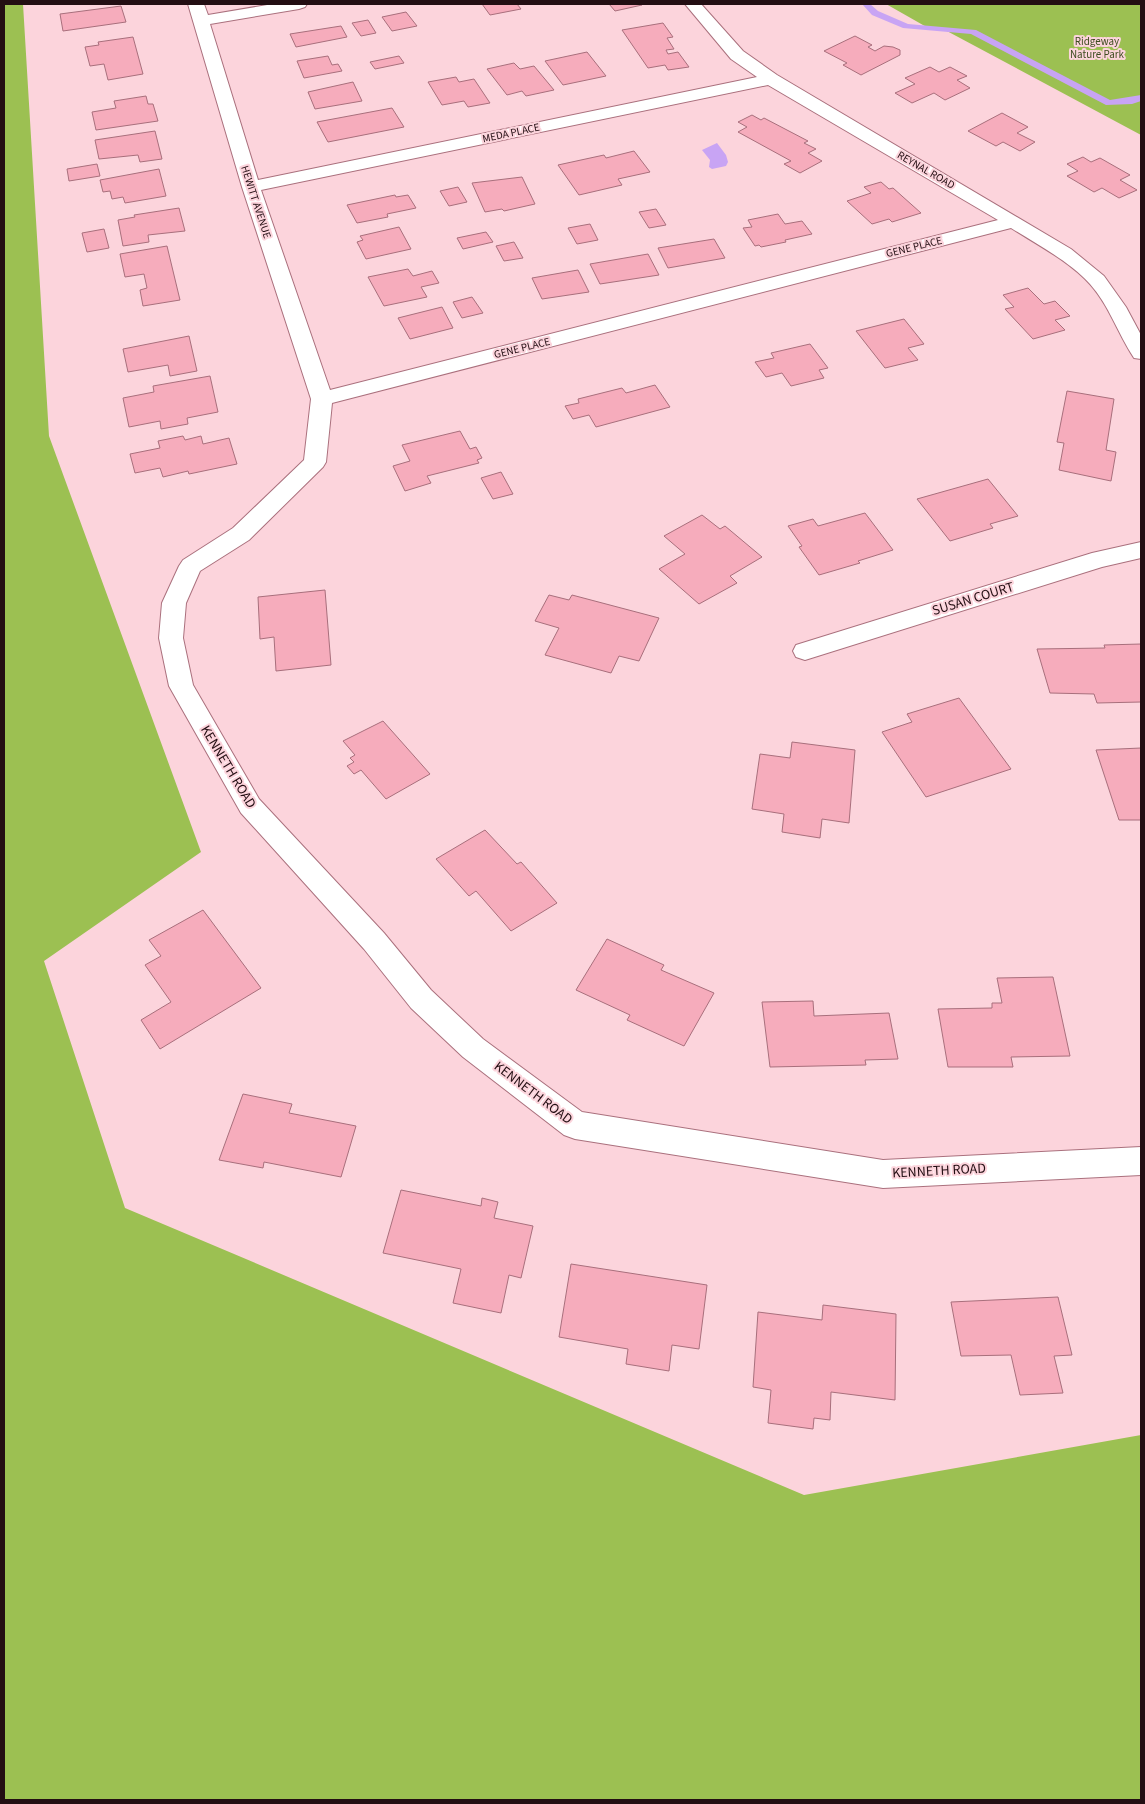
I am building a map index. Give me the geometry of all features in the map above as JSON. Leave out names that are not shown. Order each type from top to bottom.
[{"type":"street","points":[[199,12],[299,4]]},
{"type":"street","name":"REYNAL ROAD","points":[[694,4],[737,55],[770,79],[1064,253],[1097,280],[1116,307],[1141,353]]},
{"type":"street","name":"HEWITT AVENUE","points":[[199,12],[251,187],[322,399]]},
{"type":"street","name":"MEDA PLACE","points":[[251,187],[770,79]]},
{"type":"street","name":"GENE PLACE","points":[[322,399],[1014,222]]},
{"type":"street","name":"KENNETH ROAD","points":[[322,399],[315,462],[241,534],[192,566],[174,602],[170,638],[181,686],[250,806],[374,941],[421,999],[473,1048],[575,1126],[884,1174],[1141,1161]]},
{"type":"street","name":"SUSAN COURT","points":[[805,651],[1100,559],[1141,550]]},
{"type":"green space","points":[[4,4],[23,4],[49,436],[201,852],[44,961],[125,1208],[804,1495],[1141,1435],[1141,1800],[4,1800]]},
{"type":"green space","name":"Ridgeway Nature Park","points":[[886,4],[1141,4],[1141,135],[945,30],[930,29]]},
{"type":"shaded area","points":[[717,143],[726,155],[728,162],[726,166],[712,169],[709,167],[710,160],[702,150]]},
{"type":"building","points":[[482,4],[517,4],[521,9],[490,15]]},
{"type":"building","points":[[609,4],[640,4],[642,5],[615,11]]},
{"type":"building","points":[[121,6],[126,22],[63,31],[60,14]]},
{"type":"building","points":[[406,12],[417,26],[392,31],[382,17]]},
{"type":"building","points":[[368,20],[376,33],[361,36],[352,23]]},
{"type":"building","points":[[663,23],[673,37],[667,38],[674,49],[666,50],[668,54],[678,52],[689,67],[668,70],[665,65],[648,68],[622,30]]},
{"type":"building","points":[[341,26],[347,37],[296,47],[290,34]]},
{"type":"building","points":[[855,36],[872,45],[868,47],[875,51],[884,46],[893,47],[900,50],[900,55],[861,75],[843,65],[847,63],[824,51]]},
{"type":"building","points":[[133,37],[143,74],[108,80],[104,64],[90,66],[85,47],[99,45],[98,42]]},
{"type":"building","points":[[587,52],[606,76],[563,85],[545,61]]},
{"type":"building","points":[[328,56],[332,65],[338,64],[342,71],[304,78],[297,61]]},
{"type":"building","points":[[399,56],[404,63],[375,69],[370,62]]},
{"type":"building","points":[[514,63],[520,69],[534,66],[554,90],[526,96],[522,91],[507,95],[487,69]]},
{"type":"building","points":[[930,67],[939,72],[950,67],[967,76],[957,80],[970,88],[945,100],[934,93],[912,103],[895,93],[915,84],[905,78]]},
{"type":"building","points":[[456,77],[459,82],[474,79],[490,103],[468,107],[464,101],[442,105],[428,82]]},
{"type":"building","points":[[353,82],[362,101],[315,109],[308,92]]},
{"type":"building","points":[[146,96],[148,104],[153,104],[158,121],[96,130],[92,112],[116,108],[114,101]]},
{"type":"building","points":[[392,108],[404,127],[328,142],[317,122]]},
{"type":"building","points":[[1002,113],[1028,127],[1017,133],[1035,142],[1020,151],[1003,142],[996,146],[968,131]]},
{"type":"building","points":[[752,115],[761,120],[764,118],[808,141],[804,143],[816,149],[808,153],[822,161],[800,173],[784,164],[791,161],[738,132],[747,127],[738,122]]},
{"type":"building","points":[[155,131],[162,159],[140,162],[138,155],[99,159],[95,140]]},
{"type":"building","points":[[634,151],[650,172],[618,179],[622,185],[579,195],[558,165],[604,155],[606,158]]},
{"type":"building","points":[[1083,157],[1091,162],[1100,158],[1130,175],[1120,180],[1137,190],[1119,198],[1102,188],[1094,192],[1067,176],[1078,171],[1067,164]]},
{"type":"building","points":[[97,164],[100,176],[69,181],[67,169]]},
{"type":"building","points":[[159,169],[166,196],[125,203],[123,197],[112,199],[110,191],[103,192],[100,180]]},
{"type":"building","points":[[522,177],[535,204],[504,211],[502,209],[485,212],[472,183]]},
{"type":"building","points":[[881,182],[889,189],[893,188],[921,213],[892,222],[889,219],[872,224],[847,201],[871,193],[864,187]]},
{"type":"building","points":[[458,187],[467,202],[449,206],[440,191]]},
{"type":"building","points":[[395,195],[396,197],[408,195],[416,208],[387,214],[388,217],[357,223],[347,205]]},
{"type":"building","points":[[179,208],[185,231],[148,235],[149,242],[123,246],[118,220],[135,217],[134,215]]},
{"type":"building","points":[[656,209],[666,225],[649,228],[639,212]]},
{"type":"building","points":[[778,214],[785,224],[802,221],[812,234],[785,240],[786,242],[761,247],[759,245],[755,246],[743,228],[752,227],[748,220]]},
{"type":"building","points":[[590,224],[598,240],[577,244],[568,228]]},
{"type":"building","points":[[399,227],[411,249],[366,259],[357,242],[363,240],[360,236]]},
{"type":"building","points":[[104,229],[109,248],[87,252],[82,233]]},
{"type":"building","points":[[486,232],[493,242],[463,249],[457,238]]},
{"type":"building","points":[[714,239],[725,258],[668,268],[658,248]]},
{"type":"building","points":[[514,242],[523,258],[504,261],[496,246]]},
{"type":"building","points":[[167,246],[180,300],[143,306],[140,290],[147,288],[144,274],[125,277],[120,254]]},
{"type":"building","points":[[648,254],[659,275],[600,284],[590,264]]},
{"type":"building","points":[[408,269],[413,276],[432,271],[439,283],[421,287],[427,297],[384,306],[368,277]]},
{"type":"building","points":[[578,270],[589,292],[542,299],[532,278]]},
{"type":"building","points":[[1028,288],[1044,304],[1055,301],[1070,316],[1055,320],[1065,330],[1033,339],[1005,309],[1014,307],[1003,295]]},
{"type":"building","points":[[472,297],[483,313],[462,318],[453,302]]},
{"type":"building","points":[[442,307],[453,328],[410,339],[398,318]]},
{"type":"building","points":[[904,319],[924,344],[908,348],[918,360],[885,368],[856,331]]},
{"type":"building","points":[[189,336],[197,371],[170,376],[168,365],[128,372],[123,349]]},
{"type":"building","points":[[810,344],[828,368],[819,370],[824,378],[791,386],[782,373],[766,377],[755,362],[774,358],[771,353]]},
{"type":"building","points":[[210,376],[218,412],[187,418],[188,424],[161,429],[160,421],[129,427],[123,398],[154,392],[153,386]]},
{"type":"building","points":[[655,385],[670,407],[596,427],[589,415],[573,419],[565,406],[579,403],[578,399],[622,388],[626,393]]},
{"type":"building","points":[[1067,391],[1114,399],[1106,450],[1116,452],[1111,481],[1059,470],[1064,443],[1057,442]]},
{"type":"building","points":[[460,431],[470,449],[476,447],[482,458],[477,460],[479,463],[427,476],[431,483],[405,491],[393,466],[410,461],[402,445]]},
{"type":"building","points":[[183,436],[185,440],[201,436],[203,444],[229,438],[237,464],[189,474],[188,471],[163,477],[160,468],[135,473],[130,454],[160,448],[158,441]]},
{"type":"building","points":[[501,472],[513,494],[493,499],[481,478]]},
{"type":"building","points":[[988,479],[1018,516],[990,524],[993,528],[950,541],[917,499]]},
{"type":"building","points":[[865,513],[893,550],[858,561],[860,563],[819,575],[799,547],[802,546],[788,526],[813,519],[818,526]]},
{"type":"building","points":[[702,515],[720,529],[725,526],[762,557],[730,576],[737,583],[699,604],[659,569],[685,554],[664,536]]},
{"type":"building","points":[[325,590],[331,665],[276,671],[274,637],[260,639],[258,597]]},
{"type":"building","points":[[549,595],[569,600],[572,595],[659,618],[639,661],[619,656],[611,673],[545,655],[559,628],[535,621]]},
{"type":"building","points":[[1141,644],[1141,702],[1097,703],[1094,694],[1050,693],[1037,649],[1105,648],[1104,645]]},
{"type":"building","points":[[959,698],[1011,769],[926,797],[882,732],[912,722],[907,714]]},
{"type":"building","points":[[383,721],[430,774],[386,799],[361,770],[354,774],[347,766],[354,762],[350,758],[355,755],[343,741]]},
{"type":"building","points":[[792,742],[855,750],[849,823],[822,819],[820,838],[782,832],[784,814],[752,809],[760,754],[790,758]]},
{"type":"building","points":[[1141,748],[1141,820],[1119,820],[1096,750]]},
{"type":"building","points":[[485,830],[517,864],[521,862],[557,903],[511,931],[476,891],[469,896],[436,859]]},
{"type":"building","points":[[203,910],[261,988],[160,1049],[141,1020],[171,1002],[145,965],[161,956],[149,940]]},
{"type":"building","points":[[607,939],[664,965],[661,970],[714,993],[684,1046],[627,1020],[630,1015],[576,990]]},
{"type":"building","points":[[1053,977],[1070,1056],[1011,1057],[1013,1067],[948,1067],[938,1009],[992,1008],[992,1003],[1002,1003],[997,978]]},
{"type":"building","points":[[813,1001],[814,1016],[889,1013],[898,1059],[865,1060],[866,1065],[770,1067],[762,1002]]},
{"type":"building","points":[[243,1094],[292,1104],[289,1113],[356,1126],[341,1177],[264,1162],[263,1168],[219,1160]]},
{"type":"building","points":[[401,1190],[481,1206],[482,1198],[498,1202],[494,1218],[533,1226],[521,1278],[509,1275],[501,1313],[453,1303],[461,1269],[383,1253]]},
{"type":"building","points":[[571,1264],[707,1285],[699,1349],[672,1345],[669,1371],[626,1364],[628,1349],[559,1337]]},
{"type":"building","points":[[1058,1297],[1072,1355],[1054,1356],[1063,1393],[1020,1395],[1011,1355],[961,1356],[951,1302]]},
{"type":"building","points":[[823,1305],[896,1314],[895,1400],[831,1392],[830,1420],[814,1418],[813,1429],[768,1423],[771,1390],[753,1387],[758,1312],[822,1320]]},
{"type":"waterway","points":[[866,4],[875,13],[906,26],[973,32],[1109,103],[1132,101],[1141,98]]}]
